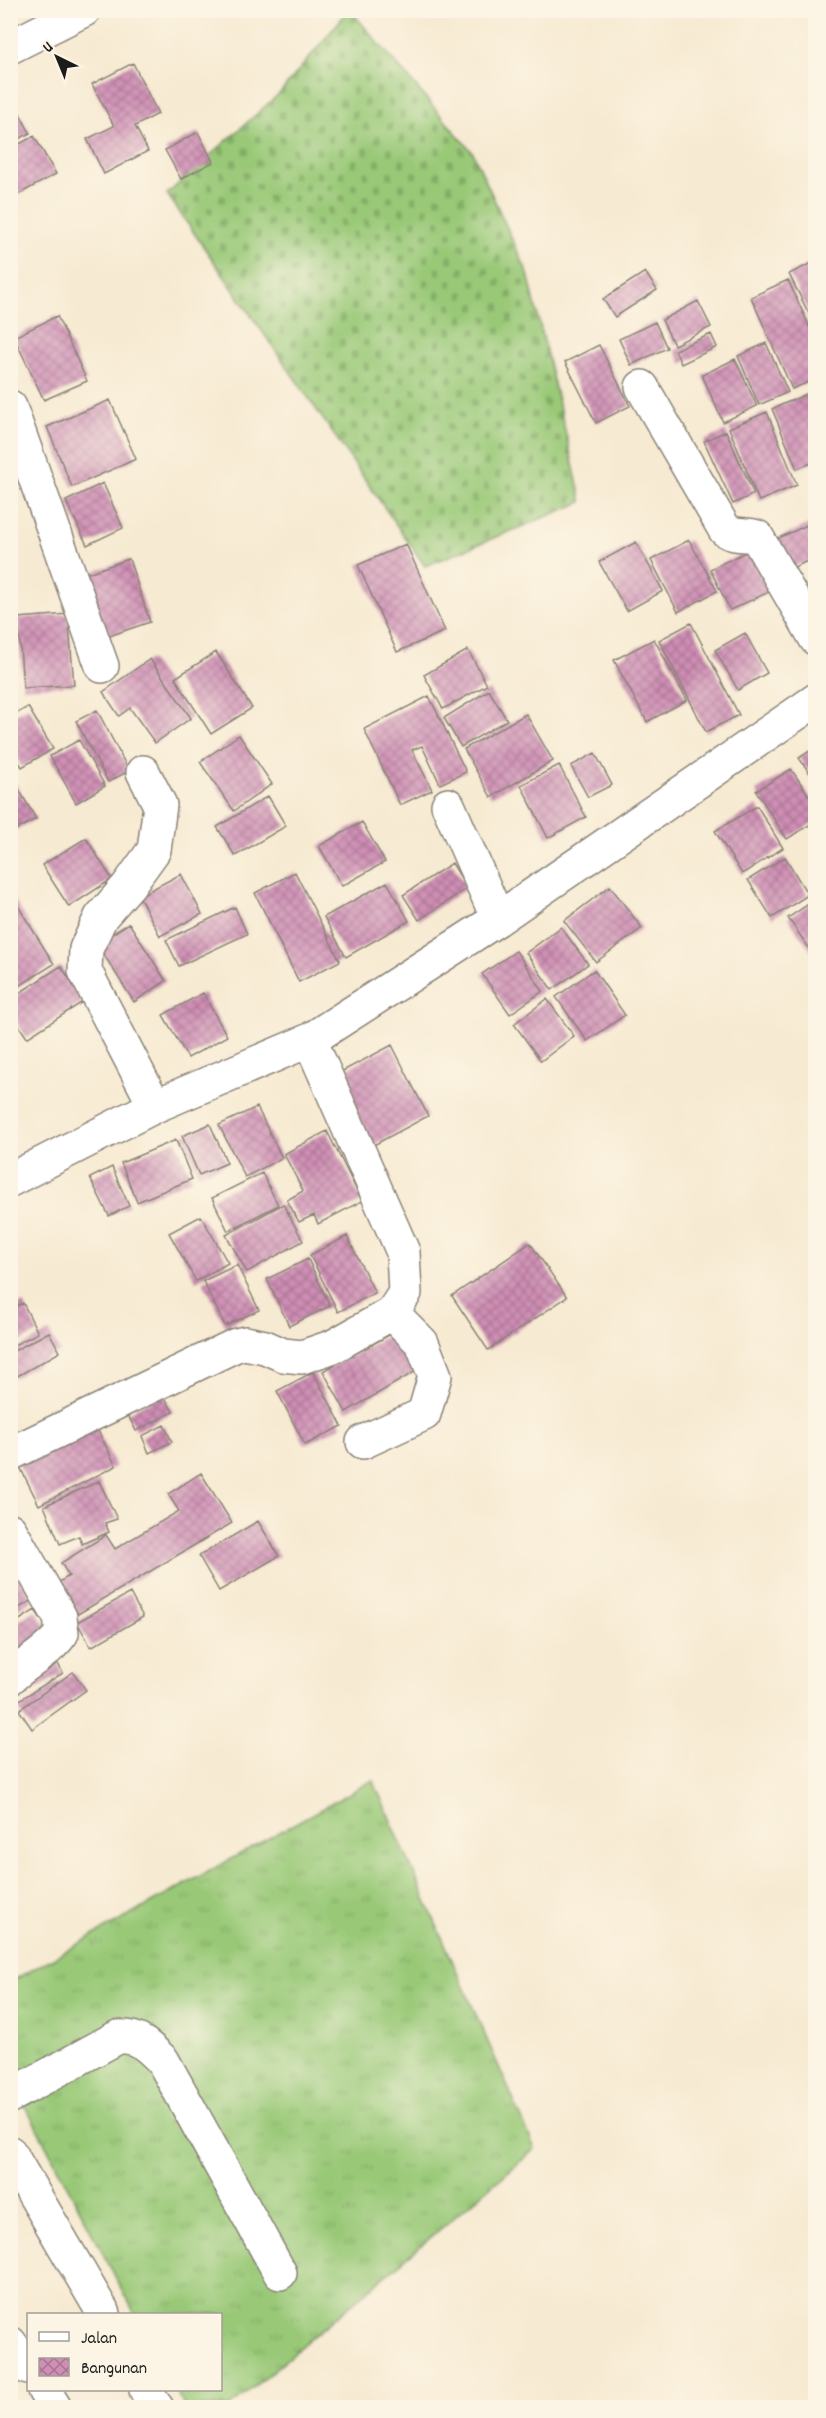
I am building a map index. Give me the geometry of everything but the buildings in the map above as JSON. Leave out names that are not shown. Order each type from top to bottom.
[{"type":"street","points":[[10,47],[84,10]]},
{"type":"street","points":[[642,387],[725,530],[735,536],[748,534],[757,537],[816,639]]},
{"type":"street","points":[[10,407],[102,666]]},
{"type":"street","points":[[10,1180],[155,1106],[310,1040],[498,920],[816,700]]},
{"type":"street","points":[[143,772],[160,806],[154,850],[128,886],[101,917],[86,950],[85,971],[155,1106]]},
{"type":"street","points":[[448,804],[498,920]]},
{"type":"street","points":[[10,1454],[236,1345],[245,1343],[265,1347],[283,1355],[302,1357],[334,1346],[392,1314],[405,1293],[403,1252],[310,1040]]},
{"type":"street","points":[[363,1442],[424,1414],[435,1376],[422,1343],[392,1314]]},
{"type":"street","points":[[10,1530],[60,1617],[62,1633],[53,1646],[26,1662],[10,1678]]},
{"type":"street","points":[[10,2096],[118,2037],[131,2036],[147,2045],[163,2061],[280,2273]]},
{"type":"street","points":[[10,2153],[103,2313]]},
{"type":"street","points":[[10,2343],[27,2367]]},
{"type":"street","points":[[45,2391],[55,2408]]},
{"type":"street","points":[[147,2391],[157,2408]]},
{"type":"green space","points":[[348,11],[351,11],[473,153],[528,274],[582,502],[425,566],[167,194],[280,93]]},
{"type":"green space","points":[[373,1780],[535,2149],[230,2407],[185,2407],[176,2391],[222,2391],[222,2313],[134,2313],[11,2079],[10,1982]]}]
